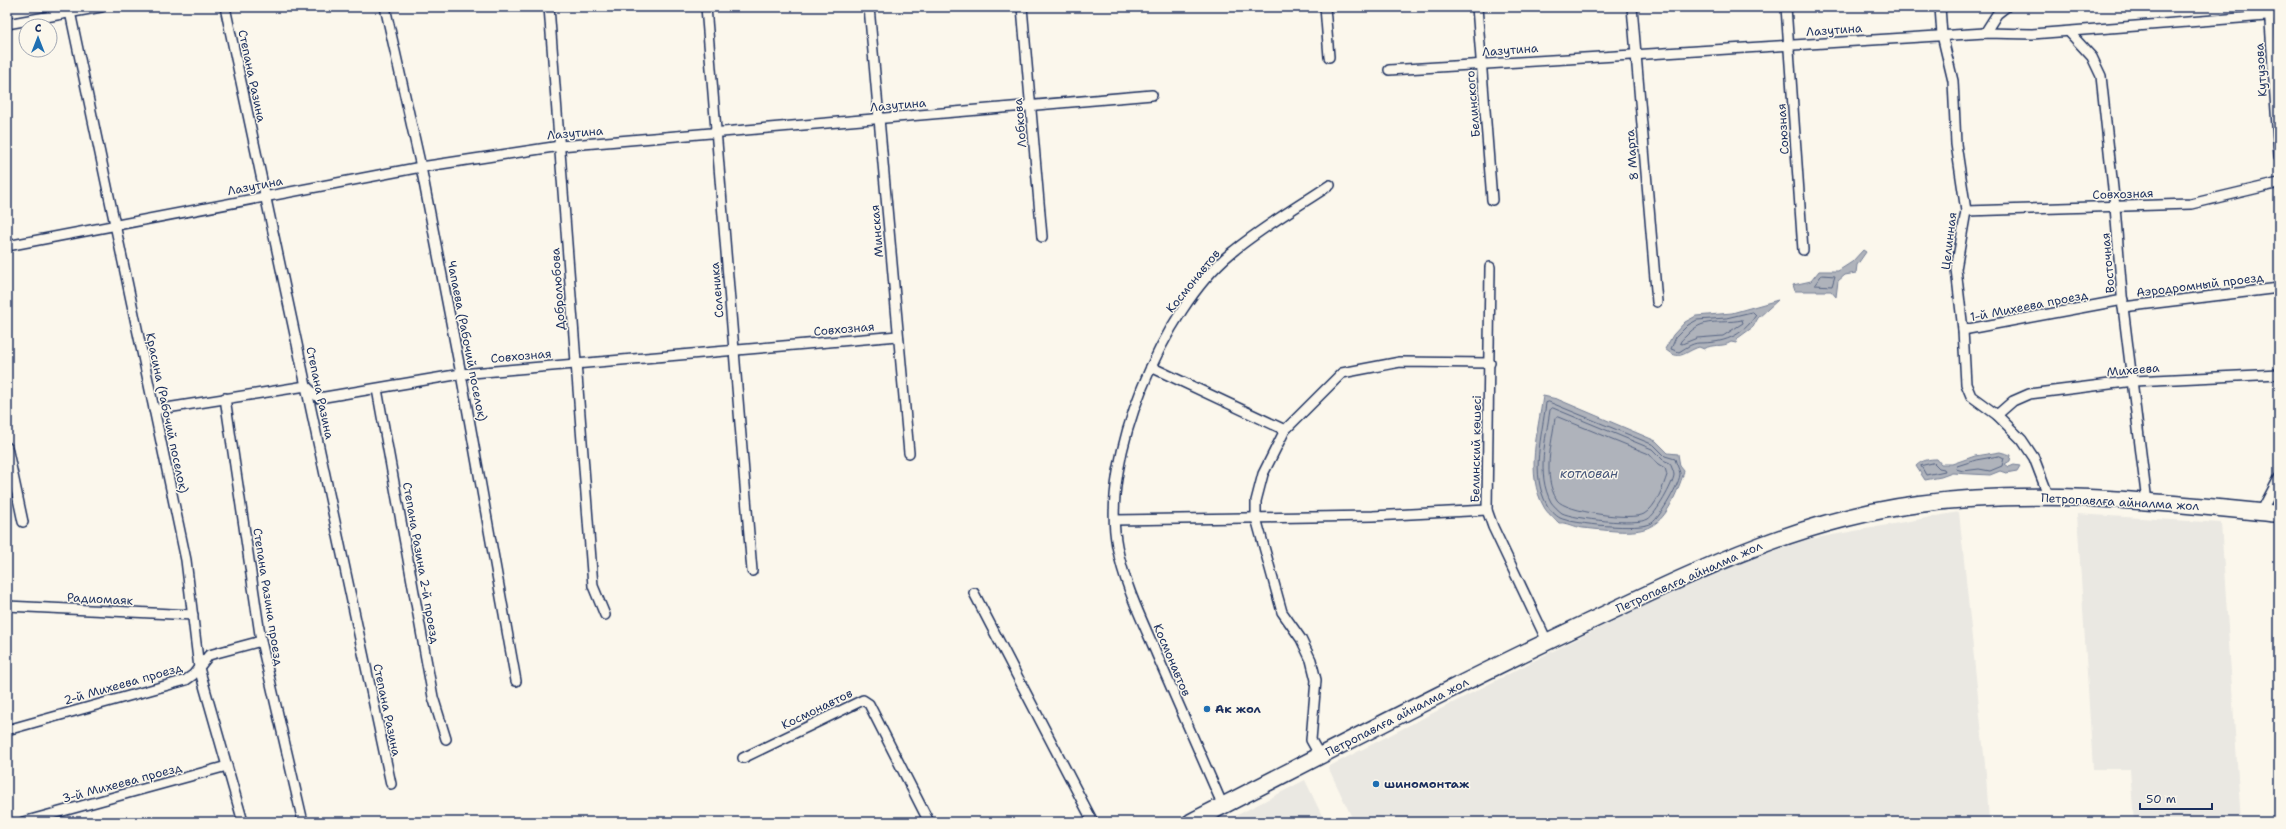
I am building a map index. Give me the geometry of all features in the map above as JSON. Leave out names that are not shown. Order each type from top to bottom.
[{"type":"highway","name":"Петропавлға айналма жол","points":[[1191,822],[1548,641],[1721,560],[1795,532],[1855,516],[1919,504],[1983,498],[2049,497],[2147,502],[2279,514]]},
{"type":"street","points":[[7,24],[69,10],[101,7]]},
{"type":"street","name":"Степана Разина","points":[[225,7],[391,784]]},
{"type":"street","name":"Чапаева (Рабочий поселок)","points":[[385,7],[421,167],[461,374],[516,681]]},
{"type":"street","name":"Добролюбова","points":[[549,7],[593,586],[606,615]]},
{"type":"street","name":"Соленика","points":[[706,7],[752,571]]},
{"type":"street","name":"Минская","points":[[869,7],[909,453]]},
{"type":"street","name":"Лобкова","points":[[1022,7],[1042,237]]},
{"type":"street","points":[[1325,7],[1329,57]]},
{"type":"street","name":"Белинского","points":[[1477,7],[1492,200]]},
{"type":"street","name":"8 Марта","points":[[1632,7],[1657,302]]},
{"type":"street","name":"Союзная","points":[[1786,7],[1803,250]]},
{"type":"street","name":"Целинная","points":[[1940,7],[1942,35],[1953,81],[1956,144],[1966,211],[1956,269],[1964,330],[1968,391],[1976,400],[1998,415],[2022,440],[2034,458],[2049,497]]},
{"type":"street","points":[[1986,32],[1997,14],[2006,7]]},
{"type":"street","name":"Красина (Рабочий поселок)","points":[[69,10],[186,560],[199,668],[243,822]]},
{"type":"street","name":"Лазутина","points":[[1389,70],[1986,32],[2032,34],[2069,32],[2273,12]]},
{"type":"street","name":"Кутузова","points":[[2273,12],[2279,156]]},
{"type":"street","name":"Восточная","points":[[2069,32],[2092,58],[2101,76],[2115,207],[2123,303],[2134,381],[2147,502]]},
{"type":"street","name":"Лазутина","points":[[7,246],[421,167],[560,146],[1152,95]]},
{"type":"street","name":"Совхозная","points":[[1966,211],[2191,204],[2279,183]]},
{"type":"street","name":"Космонавтов","points":[[1223,806],[1135,605],[1122,568],[1116,544],[1115,520],[1115,485],[1121,449],[1151,367],[1171,328],[1204,282],[1230,254],[1330,185]]},
{"type":"street","name":"Белинский көшесі","points":[[1490,267],[1488,510],[1492,527],[1548,641]]},
{"type":"street","name":"Аэродромный проезд","points":[[2123,303],[2279,288]]},
{"type":"street","name":"1-й Михеева проезд","points":[[1964,330],[2123,303]]},
{"type":"street","name":"Совхозная","points":[[306,386],[319,398],[461,374],[898,336]]},
{"type":"street","points":[[1320,756],[1311,740],[1316,680],[1311,660],[1301,639],[1282,612],[1256,518],[1259,487],[1284,430],[1333,380],[1342,373],[1400,362],[1490,363]]},
{"type":"street","points":[[1151,367],[1284,430]]},
{"type":"street","name":"Михеева","points":[[1998,415],[2013,401],[2029,394],[2134,381],[2279,374]]},
{"type":"street","points":[[154,410],[306,386]]},
{"type":"street","name":"Степана Разина 2-й проезд","points":[[377,389],[433,697],[446,739]]},
{"type":"street","name":"Степана Разина проезд","points":[[225,398],[261,641],[303,822]]},
{"type":"street","points":[[7,447],[23,522]]},
{"type":"street","points":[[2261,512],[2279,478]]},
{"type":"street","points":[[1115,520],[1373,516],[1488,510]]},
{"type":"street","points":[[974,593],[1093,822]]},
{"type":"street","name":"Радиомаяк","points":[[7,606],[193,615]]},
{"type":"street","name":"2-й Михеева проезд","points":[[7,730],[186,680],[199,668],[208,655],[261,641]]},
{"type":"street","name":"Космонавтов","points":[[743,758],[863,700],[869,704],[929,822]]},
{"type":"street","name":"3-й Михеева проезд","points":[[23,822],[227,766]]},
{"type":"shaded area","points":[[1959,512],[1986,774],[1989,822],[1354,822],[1328,767],[1557,649],[1662,597],[1751,559],[1805,540]]},
{"type":"shaded area","points":[[2077,514],[2221,523],[2241,822],[2134,822],[2130,769],[2093,769]]},
{"type":"shaded area","points":[[1305,780],[1325,822],[1224,822]]},
{"type":"water","points":[[1863,250],[1866,252],[1857,265],[1856,273],[1845,275],[1838,281],[1836,297],[1831,291],[1795,291],[1793,285],[1811,281],[1819,271],[1838,271],[1852,262]]},
{"type":"water","points":[[1778,300],[1758,318],[1753,327],[1738,338],[1736,343],[1731,342],[1704,349],[1699,347],[1682,355],[1675,355],[1665,349],[1673,335],[1685,322],[1696,316],[1732,313]]},
{"type":"water","name":"котлован","points":[[1543,396],[1557,399],[1656,441],[1668,453],[1678,454],[1680,466],[1684,471],[1683,475],[1675,496],[1667,511],[1658,521],[1648,528],[1636,531],[1604,530],[1583,528],[1565,523],[1559,523],[1549,513],[1544,507],[1538,494],[1534,467],[1534,453]]},
{"type":"water","points":[[2000,452],[2011,455],[2010,461],[2005,464],[2009,467],[2014,465],[2020,466],[2017,471],[2006,473],[2000,471],[1990,475],[1952,473],[1925,480],[1916,466],[1923,461],[1937,459],[1941,464],[1952,464],[1975,456]]},
{"type":"place","name":"Ак жол","points":[[1207,709]]},
{"type":"place","name":"шиномонтаж","points":[[1376,784]]}]
